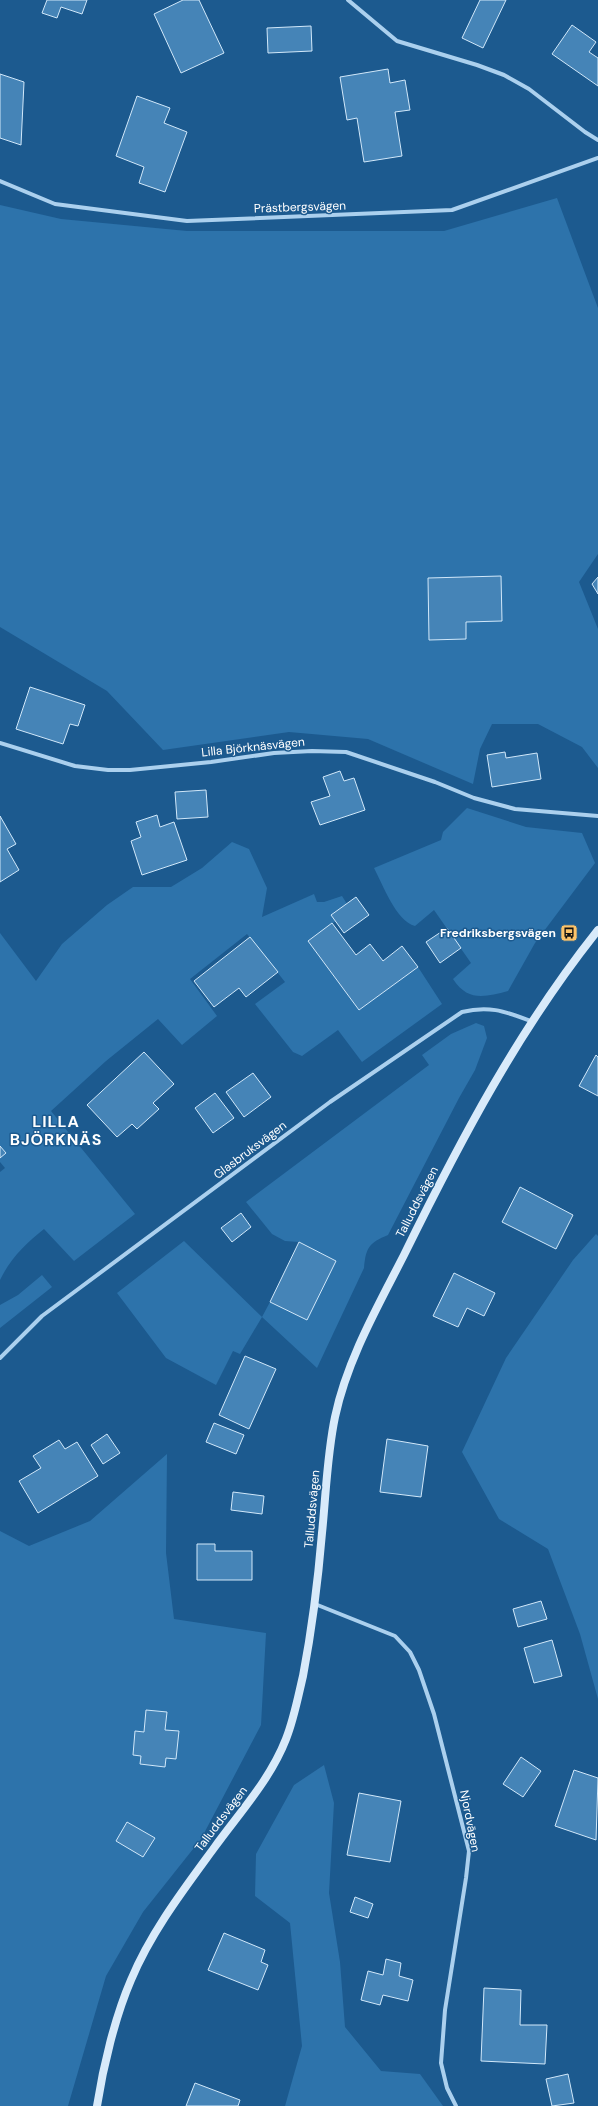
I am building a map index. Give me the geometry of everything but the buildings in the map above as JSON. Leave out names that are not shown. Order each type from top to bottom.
[{"type":"street","points":[[348,0],[397,41],[477,64],[504,75],[529,88],[584,132],[598,140]]},
{"type":"street","name":"Prästbergsvägen","points":[[0,181],[55,204],[187,221],[452,210],[598,158]]},
{"type":"street","name":"Lilla Björknäsvägen","points":[[0,743],[75,766],[108,770],[130,770],[212,762],[274,753],[312,751],[346,752],[435,782],[474,798],[515,809],[598,816]]},
{"type":"street","name":"Talluddsvägen","points":[[97,2106],[112,2038],[131,1980],[174,1905],[216,1844],[254,1796],[277,1760],[286,1739],[295,1713],[309,1647],[330,1448],[336,1413],[348,1375],[372,1318],[457,1151],[492,1086],[531,1022],[598,930]]},
{"type":"street","name":"Glasbruksvägen","points":[[0,1358],[48,1312],[330,1102],[462,1012],[477,1008],[495,1009],[531,1022]]},
{"type":"street","name":"Njordvägen","points":[[314,1603],[395,1636],[410,1652],[419,1670],[434,1714],[469,1851],[446,2010],[441,2063],[447,2088],[456,2106]]},
{"type":"shaded area","points":[[557,198],[598,308],[598,554],[579,582],[598,629],[598,768],[582,747],[538,724],[492,724],[480,749],[473,784],[368,739],[289,732],[163,750],[107,691],[0,627],[0,205],[61,219],[187,231],[444,231]]},
{"type":"shaded area","points":[[467,808],[526,827],[582,833],[595,863],[535,943],[508,991],[484,996],[478,996],[465,991],[453,979],[471,963],[434,910],[415,926],[408,923],[391,902],[374,868],[441,840],[443,832]]},
{"type":"shaded area","points":[[232,842],[249,849],[267,888],[262,917],[314,894],[317,902],[324,902],[342,896],[347,904],[336,921],[308,941],[359,1010],[418,967],[442,1004],[362,1062],[338,1030],[302,1056],[293,1052],[255,1004],[285,982],[247,934],[190,979],[217,1016],[182,1045],[158,1019],[106,1061],[51,1111],[135,1214],[74,1261],[44,1229],[19,1252],[0,1280],[0,1172],[5,1168],[0,1162],[0,1158],[6,1153],[0,1146],[0,933],[36,981],[62,944],[107,905],[133,887],[171,887],[202,868]]},
{"type":"shaded area","points":[[476,1023],[484,1026],[487,1038],[475,1070],[388,1235],[373,1243],[367,1250],[364,1268],[317,1368],[262,1317],[270,1302],[307,1320],[336,1261],[299,1242],[285,1241],[272,1234],[246,1202],[429,1065],[422,1055],[451,1034]]},
{"type":"shaded area","points":[[596,1234],[598,1236],[598,1699],[580,1634],[548,1549],[499,1519],[462,1452],[506,1358],[573,1260]]},
{"type":"shaded area","points":[[184,1241],[262,1317],[240,1354],[233,1351],[216,1385],[166,1358],[117,1293]]},
{"type":"shaded area","points":[[42,1275],[52,1287],[0,1328],[0,1305],[18,1295]]},
{"type":"shaded area","points":[[167,1454],[166,1553],[174,1619],[266,1633],[261,1725],[201,1839],[143,1912],[106,1976],[68,2106],[0,2106],[0,1531],[29,1546],[90,1521]]},
{"type":"shaded area","points":[[324,1765],[334,1803],[329,1893],[340,1962],[345,2027],[381,2071],[420,2074],[443,2106],[285,2106],[302,2046],[290,1923],[255,1896],[256,1854],[294,1785]]},
{"type":"place","name":"Fredriksbergsvägen","points":[[569,933]]},
{"type":"district","name":"LILLA BJÖRKNÄS","points":[[56,1130]]}]
